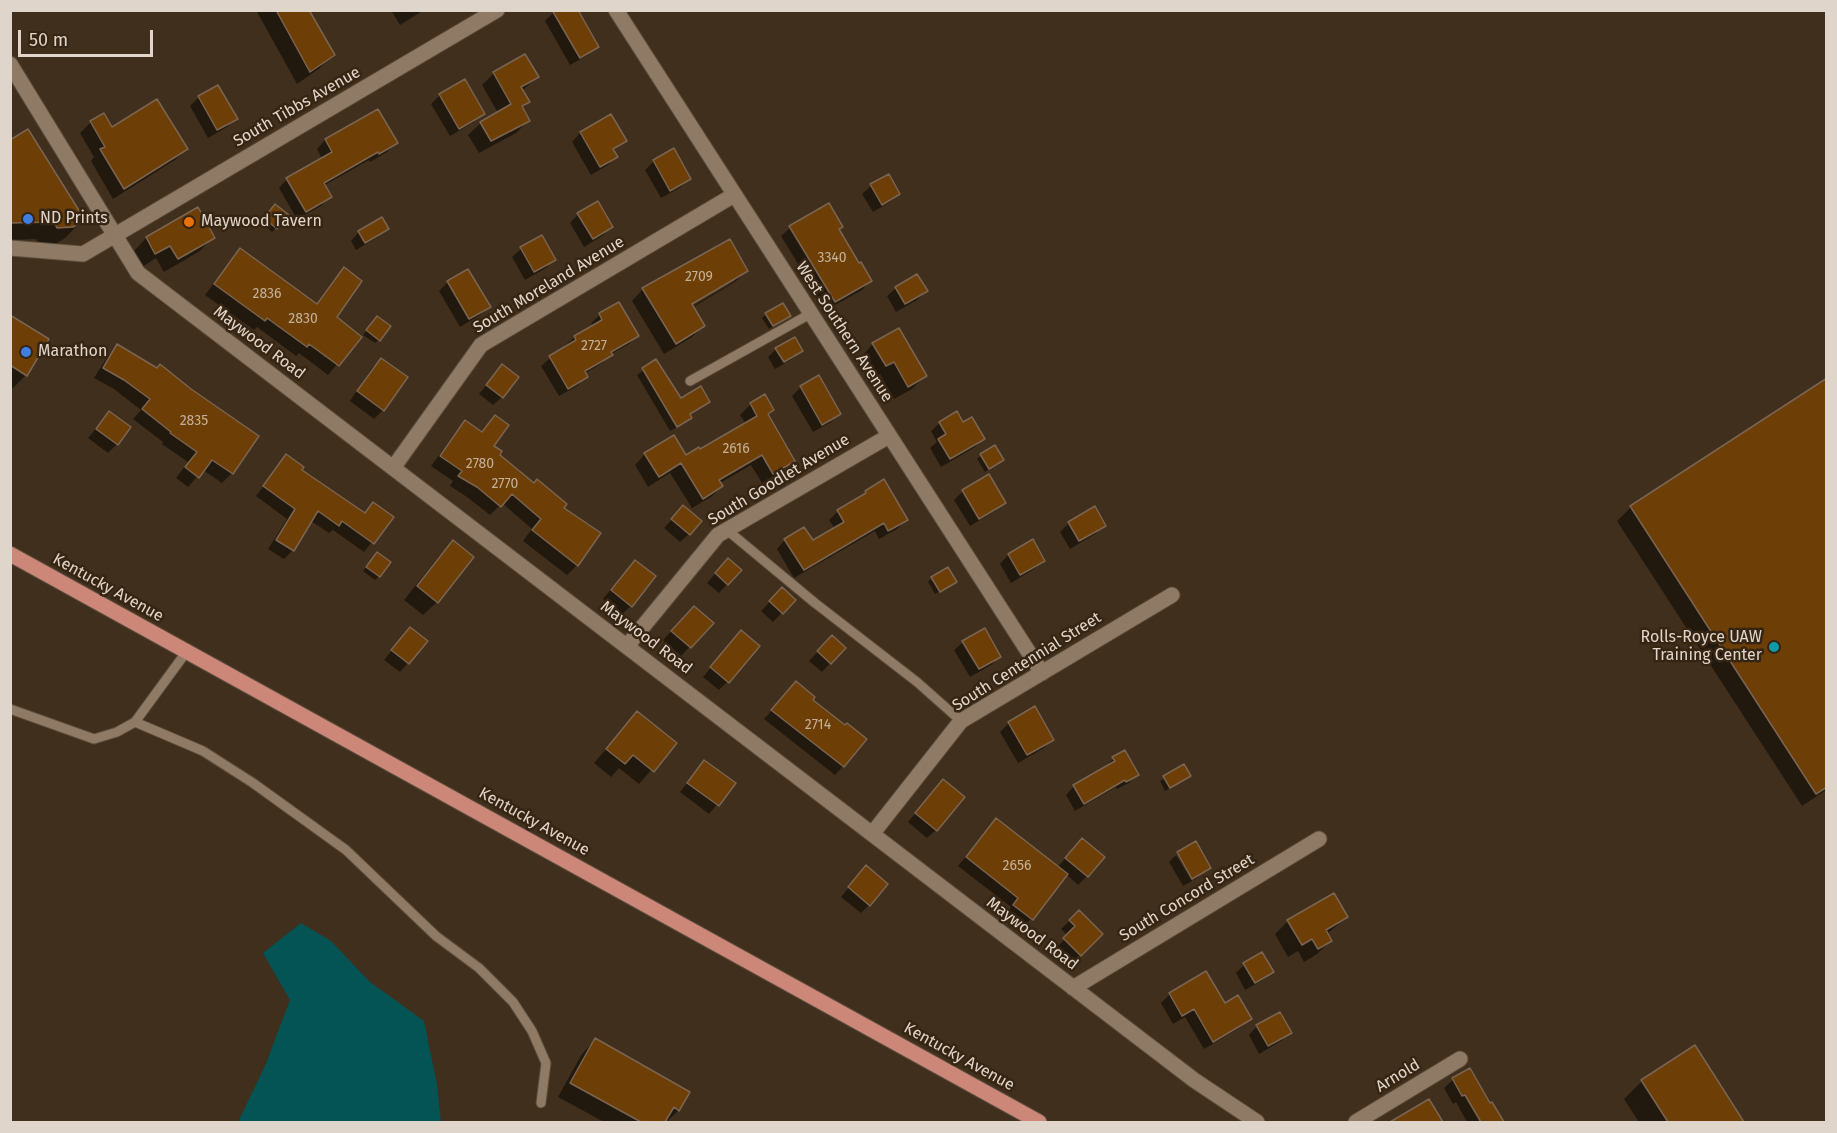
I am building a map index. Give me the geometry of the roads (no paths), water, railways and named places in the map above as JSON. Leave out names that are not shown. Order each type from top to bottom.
[{"type":"main road","name":"Kentucky Avenue","points":[[10,554],[1040,1122]]},
{"type":"street","name":"South Tibbs Avenue","points":[[116,234],[497,10]]},
{"type":"street","name":"West Southern Avenue","points":[[616,10],[1042,673]]},
{"type":"street","name":"Maywood Road","points":[[10,64],[138,273],[1194,1080],[1257,1122]]},
{"type":"street","name":"South Moreland Avenue","points":[[393,468],[481,345],[734,195]]},
{"type":"street","points":[[10,248],[83,254],[116,234]]},
{"type":"street","name":"South Goodlet Avenue","points":[[627,646],[718,535],[889,436]]},
{"type":"street","name":"South Centennial Street","points":[[872,834],[961,722],[1172,595]]},
{"type":"street","name":"South Concord Street","points":[[1073,988],[1319,839]]},
{"type":"street","name":"Arnold","points":[[1356,1122],[1460,1059]]},
{"type":"lane","points":[[690,381],[810,314]]},
{"type":"lane","points":[[727,530],[815,603],[917,682],[961,722]]},
{"type":"lane","points":[[10,709],[94,739],[117,732],[135,722],[187,651]]},
{"type":"lane","points":[[135,722],[203,751],[262,790],[345,850],[436,936],[479,968],[513,1002],[532,1031],[546,1063],[541,1103]]},
{"type":"water","points":[[301,923],[331,941],[370,982],[424,1021],[437,1085],[441,1122],[238,1122],[265,1066],[290,1000],[263,953]]},
{"type":"place","name":"ND Prints","points":[[28,219]]},
{"type":"place","name":"Maywood Tavern","points":[[189,222]]},
{"type":"place","name":"Marathon","points":[[26,352]]},
{"type":"place","name":"Rolls-Royce UAW Training Center","points":[[1774,647]]}]
